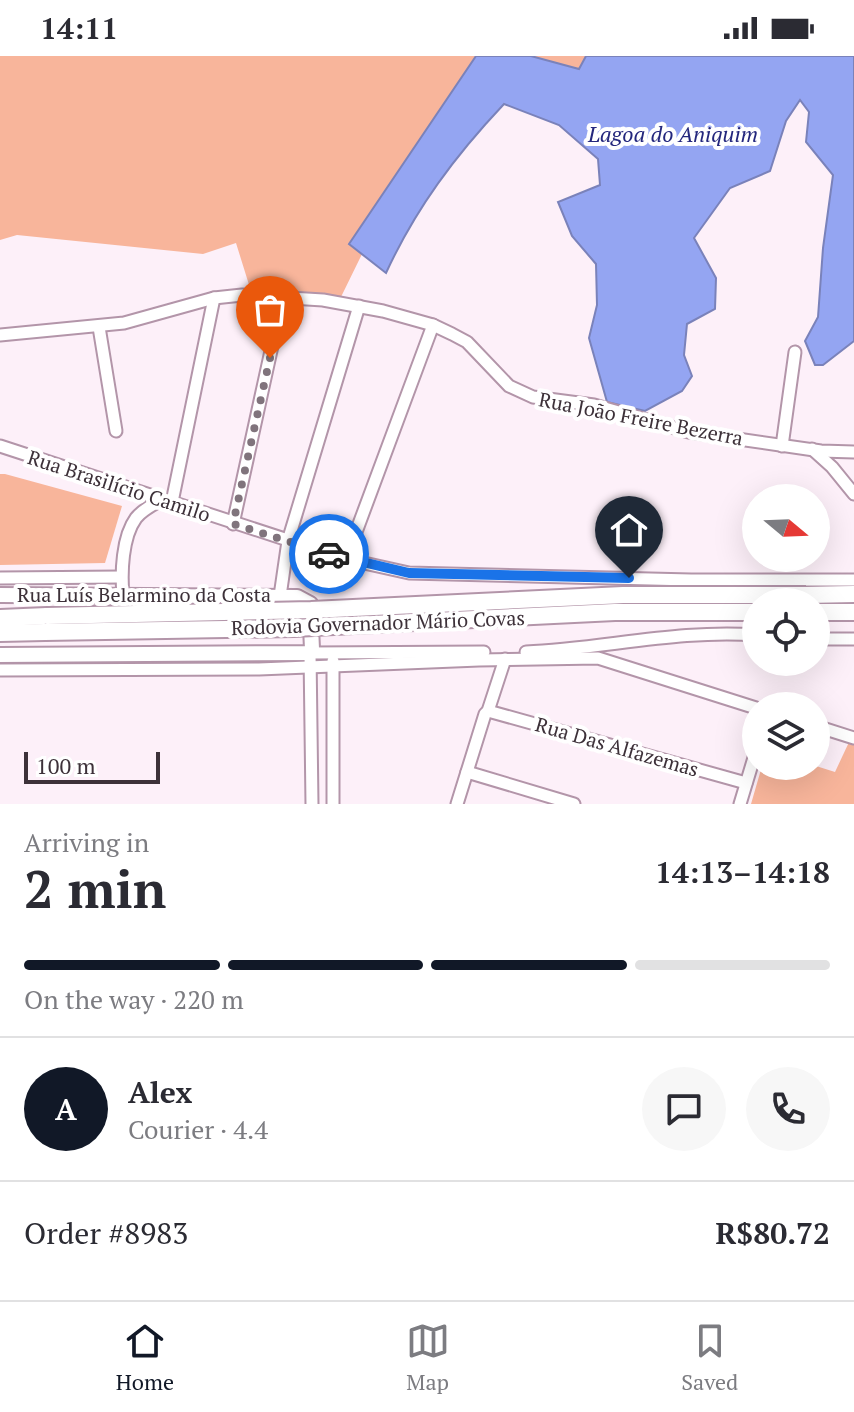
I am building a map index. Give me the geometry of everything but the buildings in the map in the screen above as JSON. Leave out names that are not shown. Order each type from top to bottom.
[{"type":"highway","name":"Rodovia Governador Mário Covas","points":[[0,633],[46,624],[623,595],[854,594]]},
{"type":"highway","name":"Rodovia Governador Mário Covas","points":[[0,618],[46,624],[294,628],[603,612],[742,612]]},
{"type":"highway","points":[[830,612],[854,612]]},
{"type":"main road","name":"Rua Luís Belarmino da Costa","points":[[0,595],[297,597],[310,604],[310,660]]},
{"type":"main road","points":[[0,655],[310,660]]},
{"type":"street","name":"Rua João Freire Bezerra","points":[[0,335],[124,323],[214,298],[242,295],[283,296],[359,306],[433,325],[467,342],[509,386],[521,394],[594,405],[689,432],[782,446],[854,452]]},
{"type":"street","points":[[233,524],[283,296]]},
{"type":"street","points":[[123,595],[121,577],[128,538],[136,518],[167,501],[214,298]]},
{"type":"street","points":[[280,596],[288,541],[359,306]]},
{"type":"street","points":[[346,559],[433,325]]},
{"type":"street","points":[[99,327],[116,431]]},
{"type":"street","points":[[782,446],[795,352]]},
{"type":"street","name":"Rua Brasilício Camilo","points":[[0,446],[233,524],[346,559],[409,573],[691,580],[854,580]]},
{"type":"street","points":[[811,449],[832,467],[854,494]]},
{"type":"street","points":[[0,578],[121,577]]},
{"type":"street","points":[[333,660],[554,651],[706,634],[742,635]]},
{"type":"street","points":[[830,639],[854,639]]},
{"type":"street","points":[[0,670],[310,660],[598,658],[742,704]]},
{"type":"street","points":[[457,804],[505,659]]},
{"type":"street","points":[[310,660],[312,804]]},
{"type":"street","points":[[333,660],[333,804]]},
{"type":"street","name":"Rua Das Alfazemas","points":[[488,711],[746,783]]},
{"type":"street","points":[[830,730],[854,738]]},
{"type":"street","points":[[467,772],[574,804]]},
{"type":"street","points":[[740,804],[747,780]]},
{"type":"shaded area","points":[[0,56],[476,56],[349,244],[362,254],[340,299],[250,288],[236,243],[203,254],[17,235],[0,240]]},
{"type":"shaded area","points":[[531,56],[586,56],[580,69]]},
{"type":"shaded area","points":[[0,474],[122,506],[105,563],[0,565]]},
{"type":"shaded area","points":[[850,740],[854,742],[854,804],[751,804],[758,780],[830,780],[830,770],[835,772]]},
{"type":"water","name":"Lagoa do Aniquim","points":[[476,56],[531,56],[579,69],[586,56],[854,56],[854,341],[823,365],[815,365],[805,341],[818,317],[833,175],[806,142],[809,112],[800,100],[786,121],[770,171],[730,188],[694,238],[716,278],[715,309],[687,324],[684,355],[692,376],[682,391],[645,411],[607,402],[589,338],[597,305],[596,264],[572,236],[558,202],[600,185],[598,159],[559,125],[504,104],[438,184],[410,226],[386,273],[349,244]]},
{"type":"way so far","points":[[270,358],[233,524],[329,554]]},
{"type":"route","points":[[329,554],[409,573],[629,578]]}]
